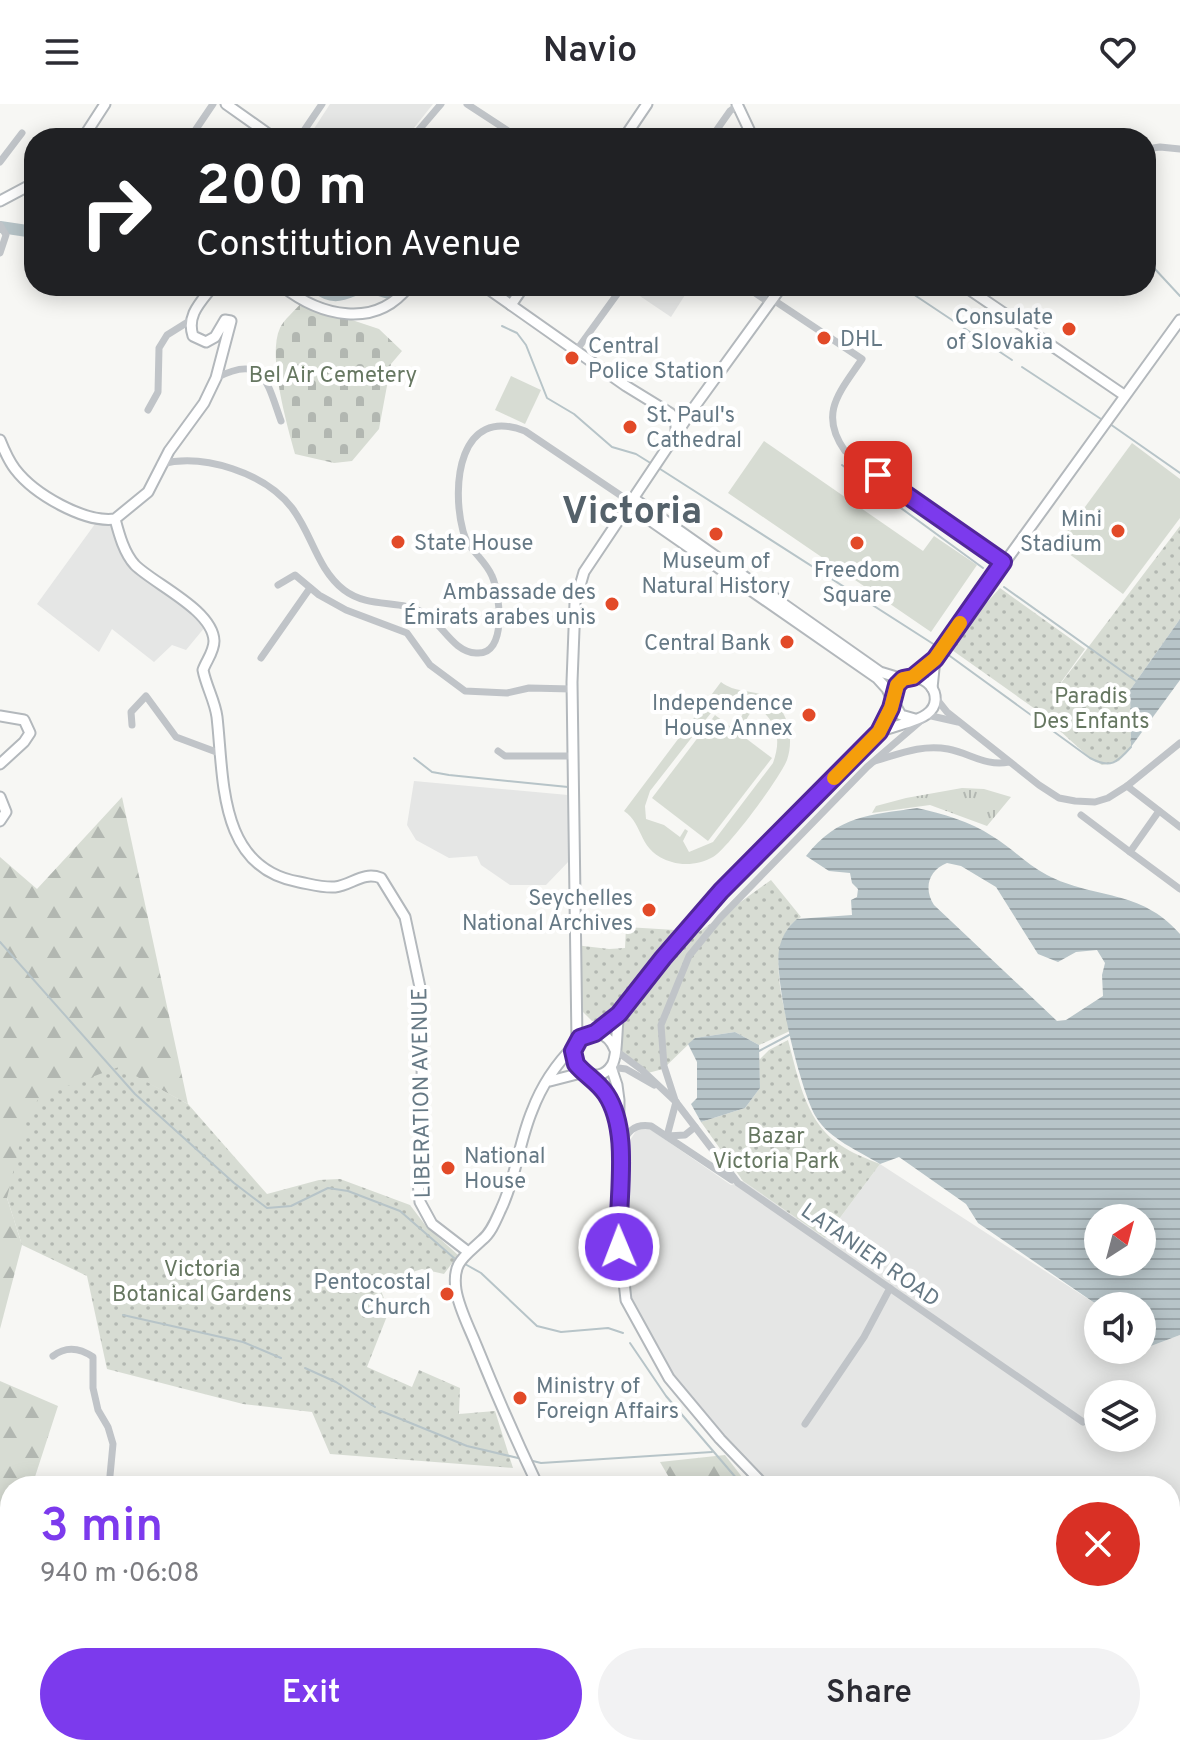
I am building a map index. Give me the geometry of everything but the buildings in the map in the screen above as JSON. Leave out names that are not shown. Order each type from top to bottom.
[{"type":"main road","points":[[89,128],[105,104]]},
{"type":"main road","points":[[226,104],[260,128]]},
{"type":"main road","points":[[631,128],[647,104]]},
{"type":"main road","points":[[738,104],[749,128]]},
{"type":"main road","points":[[0,201],[24,188]]},
{"type":"main road","points":[[0,440],[14,468],[39,490],[83,516],[115,519],[148,492],[161,464],[204,403],[216,378],[231,321],[225,320],[215,337],[206,342],[193,336],[192,314],[206,296]]},
{"type":"main road","points":[[296,296],[311,306],[355,315],[384,308],[400,296]]},
{"type":"main road","points":[[498,296],[670,413],[676,420],[675,436]]},
{"type":"main road","points":[[511,305],[517,296]]},
{"type":"main road","points":[[619,1129],[607,1096],[574,1058],[572,689],[577,589],[584,572],[629,501],[775,296]]},
{"type":"main road","points":[[979,296],[1124,395]]},
{"type":"main road","points":[[530,1476],[456,1292],[455,1274],[459,1262],[467,1251],[484,1239],[503,1206],[531,1112],[563,1057],[585,1035],[595,1033],[619,1014],[721,891],[879,732],[897,685],[936,657],[1180,320]]},
{"type":"main road","points":[[1105,382],[1124,384],[1135,379]]},
{"type":"main road","points":[[1105,382],[1112,394],[1110,415]]},
{"type":"main road","points":[[670,413],[687,413],[695,406]]},
{"type":"main road","points":[[629,501],[880,672],[895,679],[921,678],[934,693]]},
{"type":"main road","points":[[629,501],[877,678],[887,689],[901,715],[923,717]]},
{"type":"main road","name":"LIBERATION AVENUE","points":[[115,519],[133,563],[168,587],[210,629],[214,639],[213,650],[203,670],[216,714],[230,825],[240,844],[256,861],[290,881],[327,887],[374,875],[387,885],[405,917],[422,1003],[420,1202],[432,1224],[467,1251]]},
{"type":"main road","points":[[879,732],[923,717],[933,707],[936,657]]},
{"type":"main road","points":[[0,716],[24,720],[30,733],[0,764]]},
{"type":"main road","points":[[0,797],[6,812],[0,821]]},
{"type":"main road","points":[[619,1014],[611,1067],[617,1085],[620,1148],[618,1228],[626,1300],[669,1378],[755,1476]]},
{"type":"main road","points":[[595,1033],[608,1038],[615,1050]]},
{"type":"main road","points":[[549,1081],[601,1073],[611,1067]]},
{"type":"street","points":[[197,128],[213,104]]},
{"type":"street","points":[[306,128],[322,104]]},
{"type":"street","points":[[421,128],[441,104]]},
{"type":"street","points":[[467,104],[503,128]]},
{"type":"street","points":[[718,128],[738,104]]},
{"type":"street","points":[[0,162],[22,133]]},
{"type":"street","points":[[1156,148],[1180,149]]},
{"type":"street","points":[[0,225],[5,233],[0,253]]},
{"type":"street","points":[[576,351],[616,296]]},
{"type":"street","points":[[762,296],[862,359],[832,408],[831,425],[845,451],[1003,562]]},
{"type":"street","points":[[148,410],[158,392],[159,348],[167,335],[191,320]]},
{"type":"street","points":[[216,378],[237,367],[261,375],[281,421]]},
{"type":"street","points":[[161,464],[176,460],[199,460],[222,465],[261,482],[293,509],[329,575],[354,596],[372,603],[420,610],[466,651],[476,653],[491,648],[500,628],[493,577],[463,532],[458,489],[463,457],[474,437],[482,431],[512,426],[629,501]]},
{"type":"street","points":[[278,585],[295,575],[346,610],[407,633],[430,665],[465,691],[507,693],[529,688],[572,689]]},
{"type":"street","points":[[261,658],[310,588]]},
{"type":"street","points":[[934,693],[960,723],[1050,792],[1066,800],[1095,802],[1108,798],[1180,743]]},
{"type":"street","points":[[132,725],[132,709],[146,696],[176,737],[219,753]]},
{"type":"street","points":[[667,1136],[676,1102],[664,1066],[661,1025],[689,956],[720,918],[872,762],[923,717],[960,723]]},
{"type":"street","points":[[872,762],[923,747],[951,749],[995,764],[1009,762]]},
{"type":"street","points":[[498,751],[505,756],[573,756]]},
{"type":"street","points":[[1127,786],[1180,827]]},
{"type":"street","points":[[1130,852],[1159,811]]},
{"type":"street","points":[[1081,815],[1180,889]]},
{"type":"street","name":"LATANIER ROAD","points":[[615,1050],[676,1102],[738,1183],[1083,1422]]},
{"type":"street","name":"LATANIER ROAD","points":[[611,1067],[626,1069],[662,1090]]},
{"type":"street","points":[[620,1148],[627,1133],[640,1126],[651,1126],[738,1183]]},
{"type":"street","points":[[667,1136],[685,1135],[695,1127]]},
{"type":"street","points":[[805,1424],[864,1337],[890,1288]]},
{"type":"street","points":[[53,1356],[60,1350],[73,1349],[93,1357],[93,1388],[98,1410],[113,1444],[110,1476]]},
{"type":"shaded area","points":[[330,104],[433,104],[414,128],[314,128]]},
{"type":"shaded area","points":[[640,296],[684,296],[671,317]]},
{"type":"shaded area","points":[[113,523],[126,555],[205,627],[186,650],[172,645],[154,662],[112,629],[99,652],[37,604],[95,524]]},
{"type":"shaded area","points":[[1180,619],[1180,680],[1131,747],[1130,690]]},
{"type":"shaded area","points":[[414,781],[568,795],[570,860],[546,885],[510,885],[481,865],[477,856],[449,858],[416,840],[407,825]]},
{"type":"shaded area","points":[[917,808],[975,826],[1047,875],[1149,909],[1180,934],[1180,1335],[1156,1344],[1156,1292],[1084,1292],[1084,1296],[978,1223],[966,1204],[899,1157],[880,1164],[836,1138],[816,1117],[803,1084],[790,1035],[780,985],[779,950],[787,929],[797,919],[852,915],[851,900],[857,897],[858,889],[852,883],[850,873],[829,871],[806,856],[830,832],[870,815]],"holes":[[[947,863],[961,866],[996,887],[1038,954],[1058,962],[1076,952],[1097,950],[1105,963],[1103,996],[1066,1020],[1057,1021],[934,905],[929,892],[932,875]]]},
{"type":"shaded area","points":[[735,1032],[759,1045],[760,1088],[745,1108],[701,1122],[691,1104],[697,1098],[697,1062],[688,1044],[695,1038]]},
{"type":"shaded area","points":[[647,1127],[731,1185],[743,1181],[825,1238],[880,1164],[1084,1296],[1084,1364],[1156,1364],[1156,1344],[1180,1335],[1180,1476],[762,1476],[723,1436],[674,1375],[632,1302],[626,1265],[625,1148],[636,1131]]},
{"type":"green space","name":"Bel Air Cemetery","points":[[301,303],[379,329],[402,351],[391,364],[379,429],[352,461],[334,463],[295,454],[280,390],[276,355],[280,328]]},
{"type":"green space","points":[[511,376],[541,390],[525,424],[495,410]]},
{"type":"green space","name":"Freedom Square","points":[[764,441],[923,551],[934,536],[977,565],[931,632],[728,493]]},
{"type":"green space","name":"Mini Stadium","points":[[1132,443],[1180,479],[1180,518],[1123,594],[1057,545]]},
{"type":"green space","name":"Paradis Des Enfants","points":[[1180,526],[1180,619],[1130,690],[1131,747],[1119,761],[1102,765],[1090,758],[1038,711],[952,650],[979,611],[1000,588],[1085,649],[1049,699]]},
{"type":"green space","points":[[721,682],[768,698],[783,713],[790,736],[787,760],[753,812],[713,857],[688,864],[661,858],[647,845],[631,817],[624,811]],"holes":[[[738,700],[749,702],[738,723],[743,725],[755,705],[768,717],[777,738],[773,763],[713,842],[689,852],[683,841],[688,831],[685,829],[680,837],[664,825],[646,819],[645,806],[650,791],[714,709]]]},
{"type":"green space","points":[[715,715],[772,758],[708,841],[652,798]]},
{"type":"green space","points":[[962,788],[984,789],[1011,797],[987,826],[930,805],[872,813],[876,806]]},
{"type":"green space","points":[[122,797],[188,1104],[119,1068],[7,1198],[22,1245],[0,1329],[0,857],[37,889]]},
{"type":"green space","points":[[771,880],[801,917],[790,926],[779,953],[780,986],[790,1031],[759,1045],[735,1032],[695,1038],[663,1069],[648,1073],[615,1050],[619,1014],[663,958]]},
{"type":"green space","points":[[626,927],[675,930],[604,1022],[592,1021],[581,1010],[575,945],[625,948]]},
{"type":"green space","name":"Bazar Victoria Park","points":[[788,1040],[806,1101],[821,1127],[845,1148],[880,1164],[825,1238],[743,1181],[701,1122],[745,1108],[760,1088],[759,1060],[769,1050]]},
{"type":"green space","name":"Victoria Botanical Gardens","points":[[119,1067],[188,1104],[267,1194],[319,1180],[340,1179],[410,1205],[426,1226],[458,1255],[444,1274],[422,1269],[378,1283],[389,1311],[367,1367],[412,1387],[419,1370],[460,1388],[459,1414],[495,1411],[513,1468],[330,1454],[312,1412],[243,1404],[107,1369],[87,1276],[22,1245],[7,1198],[25,1122],[40,1096]]},
{"type":"green space","points":[[0,1381],[58,1406],[35,1476],[0,1476]]},
{"type":"green space","points":[[725,1455],[741,1476],[668,1476],[660,1462]]},
{"type":"waterway","points":[[0,227],[24,231]]},
{"type":"waterway","points":[[1156,270],[1180,296]]},
{"type":"waterway","points":[[916,296],[1012,360]]},
{"type":"waterway","points":[[502,326],[517,333],[526,345],[547,398],[574,414],[612,447],[636,454],[652,464]]},
{"type":"waterway","points":[[1022,367],[1104,421]]},
{"type":"waterway","points":[[1110,424],[1180,473]]},
{"type":"waterway","points":[[842,465],[983,568]]},
{"type":"waterway","points":[[657,467],[938,647]]},
{"type":"waterway","points":[[1004,587],[1136,681]]},
{"type":"waterway","points":[[943,651],[1090,758],[1113,763],[1131,747]]},
{"type":"waterway","points":[[414,758],[432,772],[568,787]]},
{"type":"waterway","points":[[0,942],[135,1094],[234,1183],[267,1208],[291,1206],[328,1188],[348,1191],[400,1211],[454,1258]]},
{"type":"waterway","points":[[759,1051],[791,1034]]},
{"type":"waterway","points":[[465,1264],[481,1273],[537,1326],[561,1332],[608,1328],[623,1333]]},
{"type":"waterway","points":[[123,1315],[243,1342],[281,1358]]},
{"type":"waterway","points":[[630,1343],[666,1396],[734,1476]]},
{"type":"waterway","points":[[305,1368],[336,1382],[375,1407]]},
{"type":"waterway","points":[[381,1411],[467,1446],[518,1458]]},
{"type":"waterway","points":[[533,1461],[712,1452]]},
{"type":"slow traffic","points":[[834,778],[879,732],[893,703],[897,685],[903,679],[913,677],[935,659],[960,623]]},
{"type":"place","name":"Consulate of Slovakia","points":[[1069,329]]},
{"type":"place","name":"DHL","points":[[824,338]]},
{"type":"place","name":"Central Police Station","points":[[572,358]]},
{"type":"place","name":"St. Paul's Cathedral","points":[[630,427]]},
{"type":"place","name":"Mini Stadium","points":[[1118,531]]},
{"type":"place","name":"Museum of Natural History","points":[[716,534]]},
{"type":"place","name":"State House","points":[[398,542]]},
{"type":"place","name":"Freedom Square","points":[[857,543]]},
{"type":"place","name":"Ambassade des Émirats arabes unis","points":[[612,604]]},
{"type":"place","name":"Central Bank","points":[[787,642]]},
{"type":"place","name":"Independence House Annex","points":[[809,715]]},
{"type":"place","name":"Seychelles National Archives","points":[[649,910]]},
{"type":"place","name":"National House","points":[[448,1168]]},
{"type":"place","name":"Pentocostal Church","points":[[447,1294]]},
{"type":"place","name":"Ministry of Foreign Affairs","points":[[520,1398]]},
{"type":"district","name":"Victoria","points":[[632,510]]},
{"type":"route","points":[[619,1247],[619,1129],[607,1096],[576,1064],[573,1051],[577,1042],[585,1035],[595,1033],[619,1014],[721,891],[879,732],[893,703],[897,685],[903,679],[913,677],[935,659],[1003,562],[878,475]]}]
